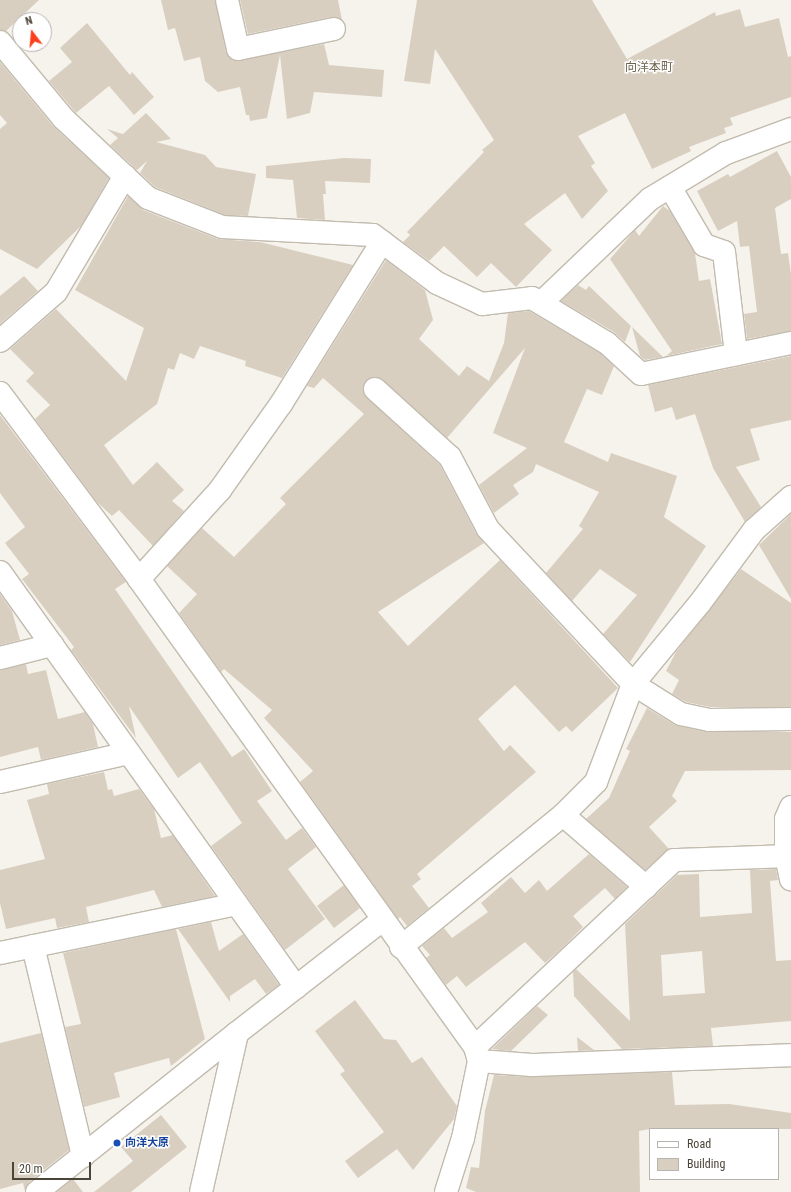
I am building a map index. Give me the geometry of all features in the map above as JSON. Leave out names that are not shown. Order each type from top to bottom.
[{"type":"street","points":[[227,0],[238,49],[334,29]]},
{"type":"street","points":[[0,42],[63,118],[148,198],[222,227],[373,236],[437,283],[482,304],[532,298],[607,343],[641,374],[791,343]]},
{"type":"street","points":[[541,303],[650,199],[726,153],[790,133]]},
{"type":"street","points":[[0,341],[56,292],[125,176]]},
{"type":"street","points":[[670,187],[704,245],[724,252],[736,354]]},
{"type":"street","points":[[139,579],[225,484],[281,404],[382,242]]},
{"type":"street","points":[[375,389],[450,457],[488,529],[633,684],[681,714],[702,718],[791,718]]},
{"type":"street","points":[[0,393],[139,579],[477,1054],[532,1064],[791,1055]]},
{"type":"street","points":[[401,947],[563,815],[596,782],[633,684],[700,603],[754,530],[791,497]]},
{"type":"street","points":[[0,572],[296,987]]},
{"type":"street","points":[[0,658],[52,645]]},
{"type":"street","points":[[0,782],[129,753]]},
{"type":"street","points":[[791,807],[786,819],[786,856],[791,879]]},
{"type":"street","points":[[563,815],[646,886]]},
{"type":"street","points":[[446,1192],[463,1138],[477,1054],[646,886],[674,860],[786,856]]},
{"type":"street","points":[[0,953],[236,904]]},
{"type":"street","points":[[37,1192],[382,920]]},
{"type":"street","points":[[33,946],[83,1156]]},
{"type":"street","points":[[201,1192],[237,1033]]},
{"type":"building","points":[[0,0],[39,0],[26,12],[12,12],[12,25],[6,31],[0,30]]},
{"type":"building","points":[[161,0],[215,0],[226,52],[234,61],[324,44],[329,65],[384,70],[382,97],[314,92],[310,113],[287,119],[280,55],[267,118],[250,121],[249,115],[246,115],[240,87],[218,92],[205,81],[200,57],[184,61],[175,28],[168,30]]},
{"type":"building","points":[[240,0],[338,0],[342,20],[331,17],[248,34]]},
{"type":"building","points":[[417,0],[592,0],[627,59],[715,12],[716,16],[740,9],[745,27],[779,18],[788,57],[791,56],[791,97],[730,118],[733,125],[724,128],[726,133],[689,147],[691,151],[652,169],[625,113],[578,136],[595,163],[591,166],[608,191],[582,219],[565,193],[524,224],[552,250],[516,287],[491,263],[477,277],[444,246],[429,261],[403,242],[410,235],[407,232],[484,152],[482,150],[494,140],[435,49],[430,84],[404,81]]},
{"type":"building","points":[[87,23],[130,75],[132,72],[154,97],[134,115],[109,86],[76,113],[49,81],[72,62],[60,48]]},
{"type":"building","points":[[0,62],[53,126],[109,178],[82,225],[37,269],[0,249],[0,129],[7,123],[0,115]]},
{"type":"building","points":[[146,113],[171,139],[156,142],[205,155],[216,167],[256,174],[248,216],[225,215],[155,187],[140,173],[147,161],[137,170],[110,145],[118,138],[107,129],[123,134]]},
{"type":"building","points":[[777,151],[791,177],[791,199],[775,208],[781,254],[788,253],[791,274],[791,331],[747,339],[744,314],[757,312],[749,246],[740,247],[737,221],[718,231],[697,191],[728,174],[730,177]]},
{"type":"building","points":[[344,158],[371,159],[370,183],[325,181],[326,194],[323,194],[325,220],[297,218],[293,180],[266,178],[266,166]]},
{"type":"building","points":[[128,196],[143,210],[218,239],[260,242],[353,265],[282,378],[245,366],[246,361],[200,346],[194,359],[180,353],[174,370],[168,368],[157,404],[104,445],[133,485],[157,462],[184,490],[172,501],[184,511],[153,546],[119,510],[112,516],[97,502],[35,419],[50,405],[26,381],[34,373],[10,349],[56,309],[126,381],[144,328],[75,290]]},
{"type":"building","points":[[663,206],[670,211],[695,253],[699,281],[710,279],[722,344],[666,356],[672,351],[610,259],[635,230],[639,236]]},
{"type":"building","points":[[386,260],[425,290],[433,320],[419,339],[459,376],[467,366],[489,381],[504,343],[508,313],[529,311],[600,353],[614,366],[602,395],[587,389],[564,442],[608,462],[611,453],[677,476],[664,517],[706,546],[630,662],[603,634],[637,595],[600,569],[572,601],[546,573],[583,529],[579,526],[599,492],[536,464],[533,472],[513,485],[519,494],[494,513],[479,485],[527,448],[493,433],[525,348],[447,438],[383,380],[372,377],[366,381],[363,392],[367,398],[440,465],[477,535],[484,543],[378,612],[408,646],[500,560],[618,688],[572,732],[566,726],[559,732],[515,685],[478,719],[504,751],[510,745],[536,772],[417,874],[421,879],[412,886],[429,908],[407,926],[400,917],[398,919],[300,782],[313,771],[264,718],[272,710],[224,669],[221,672],[179,613],[197,594],[167,566],[202,528],[234,557],[286,504],[280,498],[364,414],[323,378],[314,388],[307,386]]},
{"type":"building","points":[[24,276],[38,291],[0,324],[0,296]]},
{"type":"building","points":[[578,285],[586,290],[589,286],[631,326],[625,342],[614,332],[561,301]]},
{"type":"building","points":[[632,327],[663,357],[645,360],[640,356]]},
{"type":"building","points":[[791,356],[791,420],[750,429],[760,460],[736,467],[761,507],[745,522],[713,468],[695,414],[676,420],[672,407],[655,412],[648,385]]},
{"type":"building","points":[[0,415],[126,582],[115,589],[232,757],[244,749],[272,791],[257,801],[286,840],[302,828],[316,847],[288,869],[325,919],[285,950],[211,846],[242,823],[200,762],[178,778],[129,706],[136,738],[71,650],[74,647],[22,579],[29,574],[5,543],[25,527],[0,493]]},
{"type":"building","points":[[791,514],[791,599],[759,545]]},
{"type":"building","points":[[741,569],[791,603],[791,707],[710,707],[686,702],[672,694],[679,680],[666,671],[676,652]]},
{"type":"building","points":[[0,594],[12,611],[20,640],[0,645]]},
{"type":"building","points":[[26,664],[28,674],[46,670],[58,719],[85,712],[93,724],[98,747],[41,760],[38,747],[0,757],[0,670]]},
{"type":"building","points":[[647,708],[675,725],[707,732],[791,732],[791,770],[685,771],[672,796],[677,801],[649,827],[669,849],[645,870],[586,819],[609,798],[630,751],[626,749]]},
{"type":"building","points":[[104,772],[108,790],[112,789],[114,796],[139,789],[154,809],[161,838],[173,835],[215,896],[162,907],[154,890],[86,907],[89,922],[57,928],[55,918],[6,929],[0,903],[0,870],[45,859],[27,800],[49,794],[47,784]]},
{"type":"building","points":[[589,854],[627,887],[615,899],[605,888],[573,916],[583,927],[561,949],[545,963],[525,942],[466,987],[457,976],[446,985],[426,958],[430,955],[422,946],[444,928],[452,938],[488,912],[481,903],[511,877],[525,893],[539,880],[547,891]]},
{"type":"building","points":[[776,869],[778,880],[770,881],[776,961],[791,960],[791,1021],[711,1028],[713,1046],[622,1049],[574,996],[573,972],[576,969],[630,1021],[625,924],[677,875],[699,874],[700,917],[752,913],[750,870]],"holes":[[[702,951],[705,993],[663,996],[661,955]]]},
{"type":"building","points":[[344,885],[360,908],[334,928],[317,906]]},
{"type":"building","points":[[211,922],[219,951],[243,934],[279,985],[266,994],[255,979],[230,996],[230,1002],[178,929]]},
{"type":"building","points":[[176,929],[205,1039],[171,1066],[169,1058],[114,1073],[120,1097],[84,1107],[65,1027],[81,1024],[63,953]]},
{"type":"building","points":[[355,1000],[384,1039],[396,1040],[412,1063],[422,1057],[457,1106],[454,1119],[413,1170],[397,1149],[358,1178],[345,1161],[384,1132],[340,1074],[345,1071],[315,1031]]},
{"type":"building","points":[[537,1006],[548,1015],[511,1051],[492,1049]]},
{"type":"building","points":[[41,1033],[69,1150],[29,1182],[25,1191],[23,1183],[0,1189],[0,1043]]},
{"type":"building","points":[[577,1037],[594,1050],[578,1051]]},
{"type":"building","points":[[672,1072],[675,1105],[729,1104],[791,1113],[791,1129],[649,1128],[639,1131],[640,1192],[476,1192],[466,1188],[471,1167],[479,1168],[485,1111],[494,1075],[532,1077]]},
{"type":"building","points":[[161,1115],[187,1147],[131,1192],[94,1192],[133,1161],[121,1147]]},
{"type":"building","points":[[73,1179],[83,1192],[57,1192]]},
{"type":"place","name":"向洋大原","points":[[117,1143]]},
{"type":"district","name":"向洋本町","points":[[649,68]]}]
